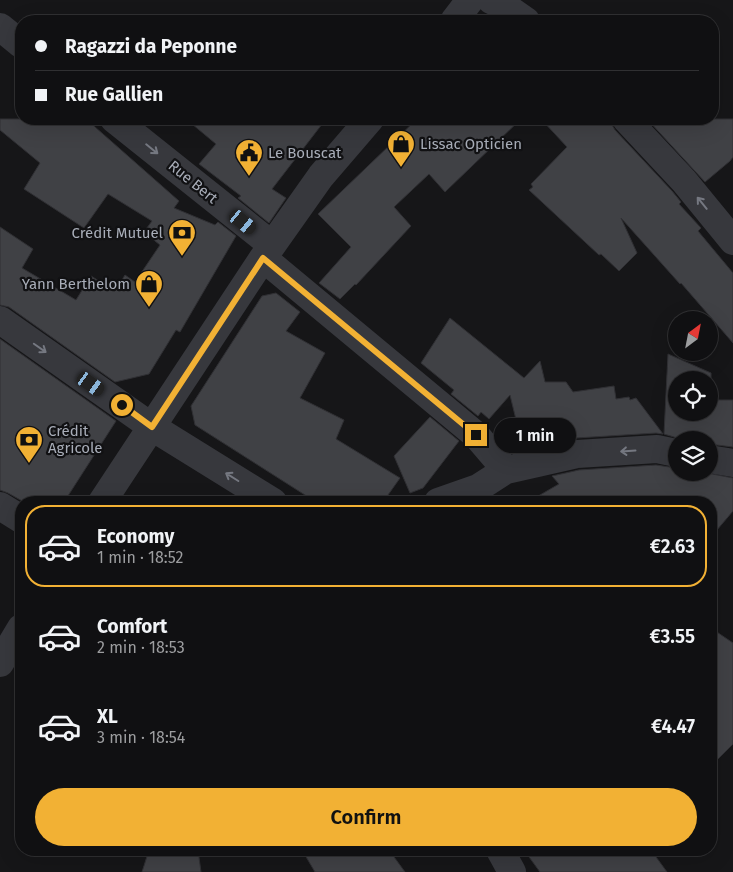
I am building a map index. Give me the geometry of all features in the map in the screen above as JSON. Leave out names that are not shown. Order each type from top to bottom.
[{"type":"street","points":[[459,15],[470,0]]},
{"type":"street","points":[[491,0],[517,15]]},
{"type":"street","points":[[0,27],[15,39]]},
{"type":"street","name":"Rue Bert","points":[[121,125],[476,435],[506,470]]},
{"type":"street","points":[[106,496],[267,252],[321,176],[365,125]]},
{"type":"street","points":[[632,125],[684,181],[733,241]]},
{"type":"street","points":[[0,320],[152,427],[263,496]]},
{"type":"street","points":[[455,496],[478,488],[506,470],[577,454],[657,449],[668,451]]},
{"type":"street","points":[[718,460],[733,463]]},
{"type":"street","points":[[0,506],[15,515]]},
{"type":"street","points":[[7,654],[15,639]]},
{"type":"street","points":[[503,856],[512,872]]},
{"type":"building","points":[[0,119],[15,119],[15,125],[93,125],[179,201],[174,208],[215,225],[218,222],[236,236],[180,332],[176,330],[149,374],[115,382],[9,307],[0,305],[0,227],[33,249],[22,268],[76,300],[91,276],[115,291],[125,275],[135,282],[160,245],[144,232],[152,221],[108,194],[84,228],[24,189],[40,163],[0,130]]},
{"type":"building","points":[[719,119],[733,119],[733,157],[705,182],[653,125],[719,125]]},
{"type":"building","name":"Le Bouscat","points":[[193,125],[321,125],[272,189],[286,198],[269,223],[238,198],[241,196],[199,164],[216,144]]},
{"type":"building","points":[[411,125],[515,125],[445,192],[429,174],[394,207],[411,226],[356,285],[340,299],[319,283],[351,247],[318,214]]},
{"type":"building","points":[[547,125],[612,125],[681,202],[679,204],[701,228],[698,231],[733,273],[733,343],[718,326],[718,311],[705,311],[621,218],[637,253],[619,271],[529,190],[533,187],[531,184],[567,147]]},
{"type":"building","points":[[276,293],[300,312],[286,331],[325,353],[300,398],[344,420],[336,439],[400,478],[387,496],[307,496],[195,425],[191,406],[262,296]]},
{"type":"building","points":[[450,318],[524,378],[540,361],[545,382],[566,382],[573,392],[614,386],[616,399],[629,397],[630,400],[636,398],[663,434],[576,438],[531,448],[527,430],[519,432],[510,395],[489,419],[481,412],[478,416],[451,394],[454,390],[421,363]]},
{"type":"building","points":[[0,339],[116,421],[68,496],[15,497],[0,490]]},
{"type":"building","points":[[668,354],[668,361],[684,361],[706,371],[668,371],[668,421],[718,421],[718,400],[733,400],[733,447],[718,445],[718,431],[668,431],[668,435],[664,434]]},
{"type":"building","points":[[430,417],[459,441],[423,488],[410,493],[394,456]]},
{"type":"building","points":[[656,465],[668,467],[668,481],[718,481],[718,475],[733,478],[733,511],[717,530],[717,496],[538,496],[559,484],[552,476],[579,470]]},
{"type":"building","points":[[717,632],[733,643],[733,744],[717,760]]},
{"type":"building","points":[[147,856],[199,856],[201,872],[142,872]]},
{"type":"building","points":[[306,856],[393,856],[405,872],[315,872]]},
{"type":"building","points":[[528,856],[655,856],[667,872],[540,872]]},
{"type":"place","name":"Lissac Opticien","points":[[401,168]]},
{"type":"place","name":"Le Bouscat","points":[[249,177]]},
{"type":"place","name":"Crédit Mutuel","points":[[182,257]]},
{"type":"place","name":"Yann Berthelom","points":[[149,308]]},
{"type":"place","name":"Crédit Agricole","points":[[29,464]]},
{"type":"route","points":[[122,405],[152,427],[263,258],[476,435]]}]
